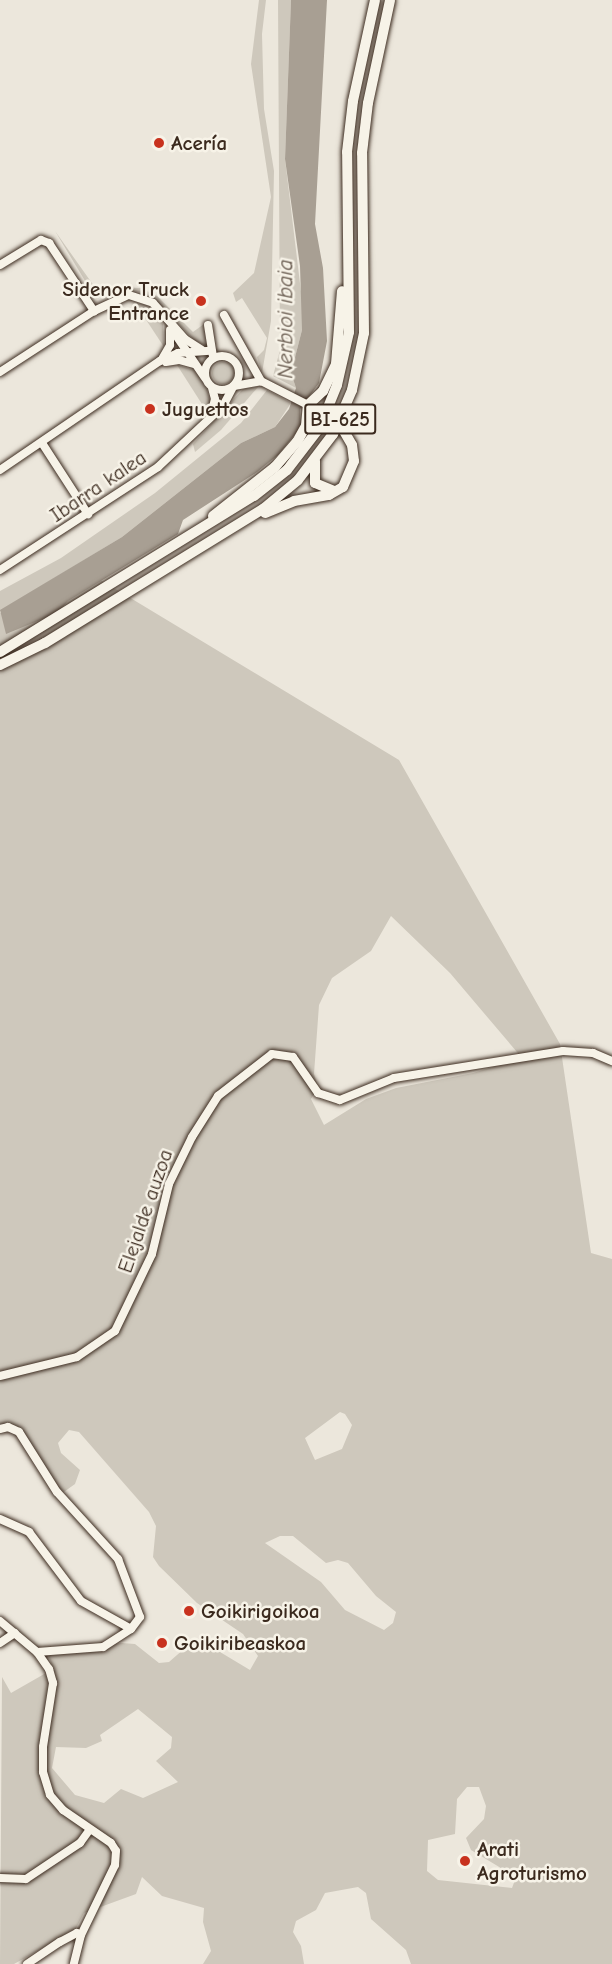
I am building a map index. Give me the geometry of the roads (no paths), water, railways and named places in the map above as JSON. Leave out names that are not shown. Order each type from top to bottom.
[{"type":"main road","name":"BI-625","points":[[0,652],[270,484],[303,452],[320,427],[337,385],[349,332],[346,183],[353,101],[375,0]]},
{"type":"main road","name":"BI-625","points":[[0,665],[55,637],[235,527],[279,496],[315,461],[342,413],[361,353],[365,312],[362,153],[371,86],[390,0]]},
{"type":"main road","points":[[183,539],[287,454],[306,426],[308,405],[332,377],[339,345],[346,183]]},
{"type":"main road","points":[[308,405],[322,412]]},
{"type":"main road","points":[[340,424],[352,445],[354,461],[340,490]]},
{"type":"main road","points":[[315,461],[315,483],[329,491],[340,490]]},
{"type":"main road","points":[[235,527],[294,501],[340,490]]},
{"type":"street","points":[[0,265],[41,240],[49,243],[93,311]]},
{"type":"street","points":[[0,372],[93,311],[129,295],[153,303],[185,339],[209,353]]},
{"type":"street","points":[[224,315],[258,378]]},
{"type":"street","points":[[167,318],[186,351],[212,388],[214,406],[208,421]]},
{"type":"street","points":[[162,359],[171,334],[167,318]]},
{"type":"street","points":[[206,380],[205,370],[209,353],[208,325]]},
{"type":"street","points":[[0,470],[42,444],[162,359],[186,351],[225,356],[236,361],[274,388],[308,405]]},
{"type":"street","points":[[145,373],[174,360],[195,364]]},
{"type":"street","points":[[233,387],[240,377],[236,361]]},
{"type":"street","points":[[212,388],[222,391],[258,378]]},
{"type":"street","name":"Ibarra kalea","points":[[0,570],[158,467],[223,406],[233,387]]},
{"type":"street","points":[[42,444],[88,514]]},
{"type":"street","name":"Elejalde auzoa","points":[[0,1376],[77,1357],[115,1331],[152,1254],[169,1184],[192,1137],[218,1096],[272,1054],[293,1057],[318,1093],[340,1100],[394,1078],[563,1051],[593,1053],[612,1061]]},
{"type":"street","points":[[0,1429],[8,1427],[19,1432],[66,1501],[118,1559],[140,1617],[131,1629],[103,1647],[37,1652]]},
{"type":"street","points":[[0,1520],[29,1532],[81,1600],[131,1629]]},
{"type":"street","points":[[0,1621],[37,1652],[49,1669],[52,1683],[43,1747],[46,1784],[63,1810],[111,1843],[116,1851],[115,1865],[81,1935],[74,1964]]},
{"type":"street","points":[[0,1643],[15,1633]]},
{"type":"street","points":[[0,1878],[26,1879],[80,1843],[90,1829]]},
{"type":"street","points":[[27,1964],[60,1942],[77,1933],[81,1935]]},
{"type":"place","name":"Acería","points":[[159,143]]},
{"type":"place","name":"Sidenor Truck Entrance","points":[[201,301]]},
{"type":"place","name":"Juguettos","points":[[150,409]]},
{"type":"place","name":"Goikirigoikoa","points":[[189,1611]]},
{"type":"place","name":"Goikiribeaskoa","points":[[162,1643]]},
{"type":"place","name":"Arati Agroturismo","points":[[465,1861]]},
{"type":"water label","name":"Nerbioi ibaia","points":[[286,319]]}]
